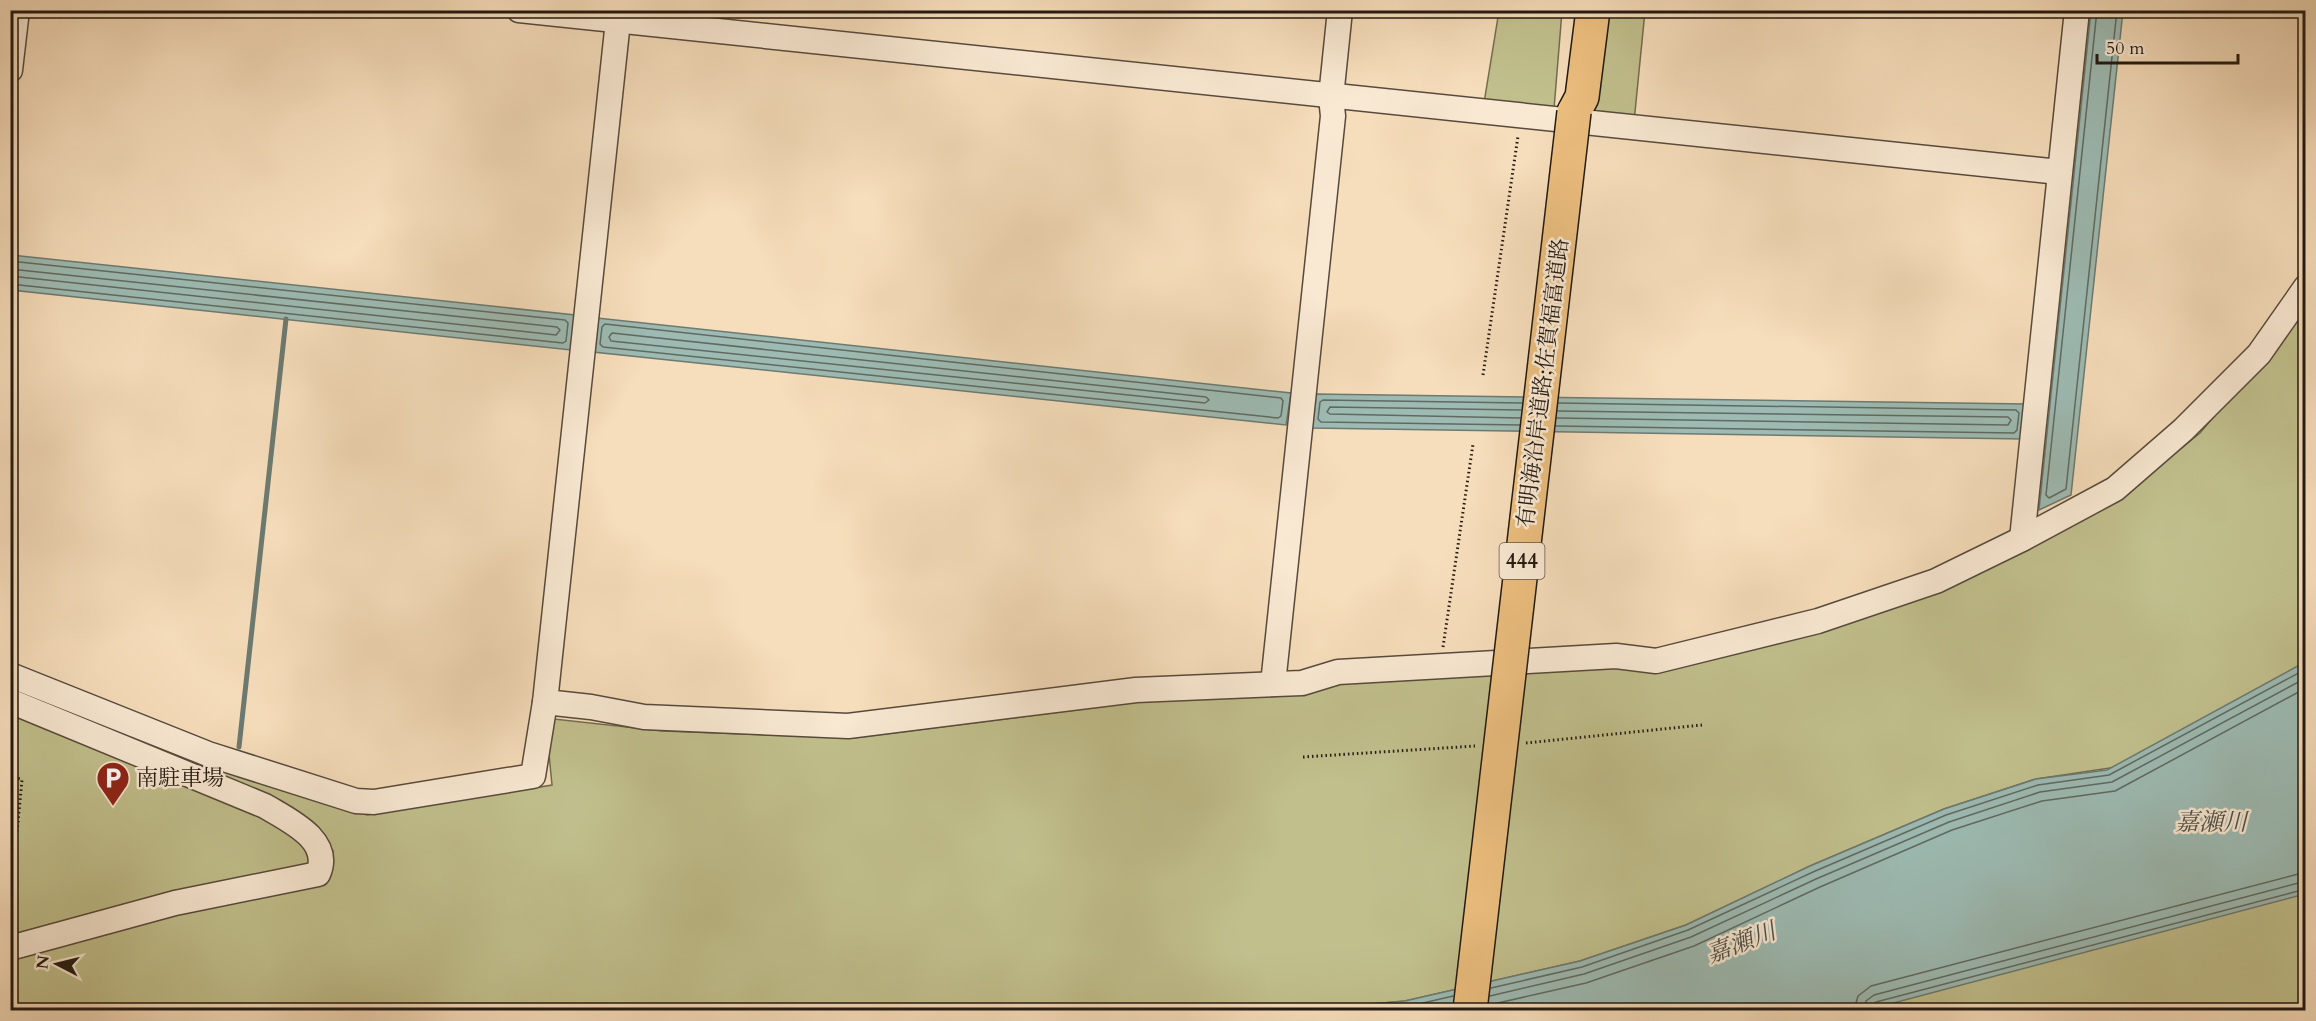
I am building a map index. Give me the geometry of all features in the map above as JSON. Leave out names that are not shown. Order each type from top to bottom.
[{"type":"highway","points":[[1574,10],[1568,96],[1574,112]]},
{"type":"highway","points":[[1574,112],[1582,97],[1593,10]]},
{"type":"highway","name":"有明海沿岸道路;佐賀福富道路","points":[[1470,1011],[1574,112]]},
{"type":"street","points":[[10,70],[17,10]]},
{"type":"street","points":[[519,10],[2060,172]]},
{"type":"street","points":[[1273,684],[1333,116],[1331,97],[1341,10]]},
{"type":"street","points":[[2022,539],[2077,10]]},
{"type":"street","points":[[10,675],[208,754],[356,801],[375,802],[532,776],[545,702],[618,21]]},
{"type":"street","points":[[545,702],[591,707],[644,717],[848,726],[1136,690],[1302,683],[1338,672],[1616,656],[1656,661],[1818,621],[1936,581],[2022,539],[2115,489],[2183,430],[2259,354],[2306,287]]},
{"type":"street","points":[[10,701],[265,806],[300,826],[317,844],[322,864],[318,874],[175,903],[10,948]]},
{"type":"path","points":[[1483,375],[1521,117]]},
{"type":"path","points":[[1440,666],[1473,444]]},
{"type":"path","points":[[10,775],[22,780],[17,832],[10,834]]},
{"type":"shaded area","points":[[1499,11],[1562,11],[1554,109],[1484,103]]},
{"type":"shaded area","points":[[1606,11],[1645,11],[1634,122],[1589,117]]},
{"type":"shaded area","points":[[2305,309],[2305,739],[2036,779],[1944,809],[1810,866],[1686,925],[1580,961],[1405,1001],[1303,1010],[11,1010],[10,711],[199,786],[271,823],[305,845],[307,854],[333,851],[308,823],[11,691],[11,679],[212,762],[367,815],[552,785],[549,754],[554,719],[663,731],[853,738],[1139,702],[1306,694],[1337,680],[1609,663],[1815,632],[2118,499],[2200,433]]},
{"type":"shaded area","points":[[2305,879],[2305,1010],[1799,1010]]},
{"type":"water","points":[[2091,11],[2123,11],[2071,495],[2039,510]]},
{"type":"water","points":[[11,255],[575,315],[571,350],[11,290]]},
{"type":"water","points":[[597,318],[1291,393],[1286,425],[593,352]]},
{"type":"water","points":[[1315,394],[2026,404],[2023,439],[1311,428]]},
{"type":"water","name":"嘉瀬川","points":[[2305,662],[2305,894],[1867,1010],[1303,1010],[1405,1001],[1580,961],[1686,925],[1810,866],[1944,809],[2036,779],[2107,770]]},
{"type":"waterway","points":[[239,747],[286,319]]},
{"type":"place","name":"南駐車場","points":[[113,807]]}]
